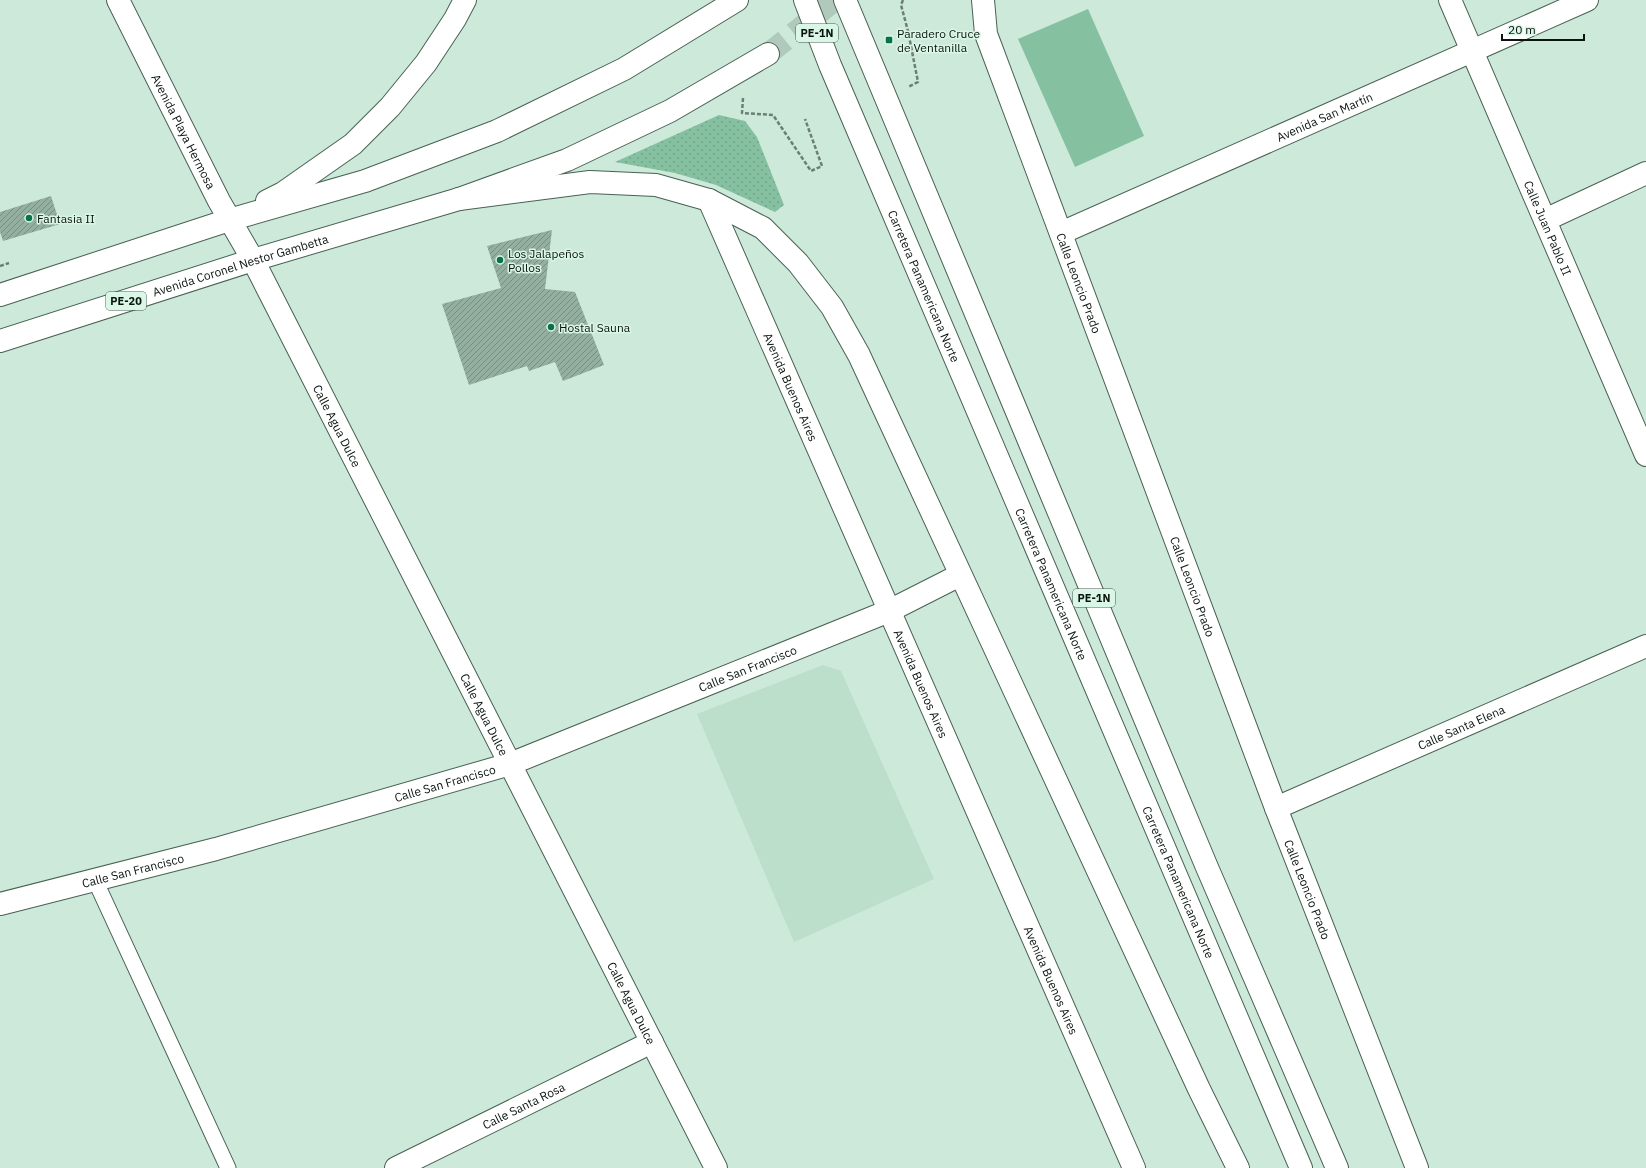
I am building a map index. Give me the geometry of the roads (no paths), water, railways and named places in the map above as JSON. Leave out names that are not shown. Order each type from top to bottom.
[{"type":"main road","name":"Avenida Playa Hermosa","points":[[118,0],[229,220],[253,260]]},
{"type":"main road","points":[[229,220],[282,193],[353,144],[390,107],[426,63],[455,19],[465,0]]},
{"type":"main road","points":[[0,295],[229,220],[365,181],[497,131],[624,69],[737,0]]},
{"type":"main road","name":"Carretera Panamericana Norte","points":[[805,0],[830,65],[1301,1168]]},
{"type":"main road","name":"PE-1N","points":[[845,0],[1206,865],[1337,1168]]},
{"type":"main road","name":"Calle Leoncio Prado","points":[[983,0],[986,34],[1276,808],[1417,1168]]},
{"type":"main road","name":"Calle Juan Pablo II","points":[[1450,0],[1646,455]]},
{"type":"main road","name":"Avenida San Martín","points":[[1061,233],[1588,0]]},
{"type":"main road","points":[[459,199],[573,157],[670,111],[768,54]]},
{"type":"main road","points":[[1545,220],[1646,173]]},
{"type":"main road","points":[[459,199],[590,182],[656,185],[709,200],[763,228],[798,263],[832,307],[859,355],[1192,1074],[1238,1168]]},
{"type":"main road","name":"Avenida Coronel Nestor Gambetta","points":[[0,341],[253,260],[459,199]]},
{"type":"main road","name":"Avenida Buenos Aires","points":[[709,200],[888,611],[1134,1168]]},
{"type":"main road","name":"Calle Agua Dulce","points":[[253,260],[716,1168]]},
{"type":"main road","name":"Calle San Francisco","points":[[0,904],[216,849],[510,764],[888,611],[960,575]]},
{"type":"main road","name":"Calle Santa Elena","points":[[1276,808],[1646,646]]},
{"type":"main road","name":"Calle Santa Rosa","points":[[396,1168],[652,1042]]},
{"type":"lane","points":[[95,880],[228,1168]]},
{"type":"tunnel","points":[[768,54],[835,0]]},
{"type":"place","name":"Paradero Cruce de Ventanilla","points":[[889,40]]},
{"type":"place","name":"Fantasia II","points":[[29,218]]},
{"type":"place","name":"Los Jalapeños Pollos","points":[[500,260]]},
{"type":"place","name":"Hostal Sauna","points":[[551,327]]}]
